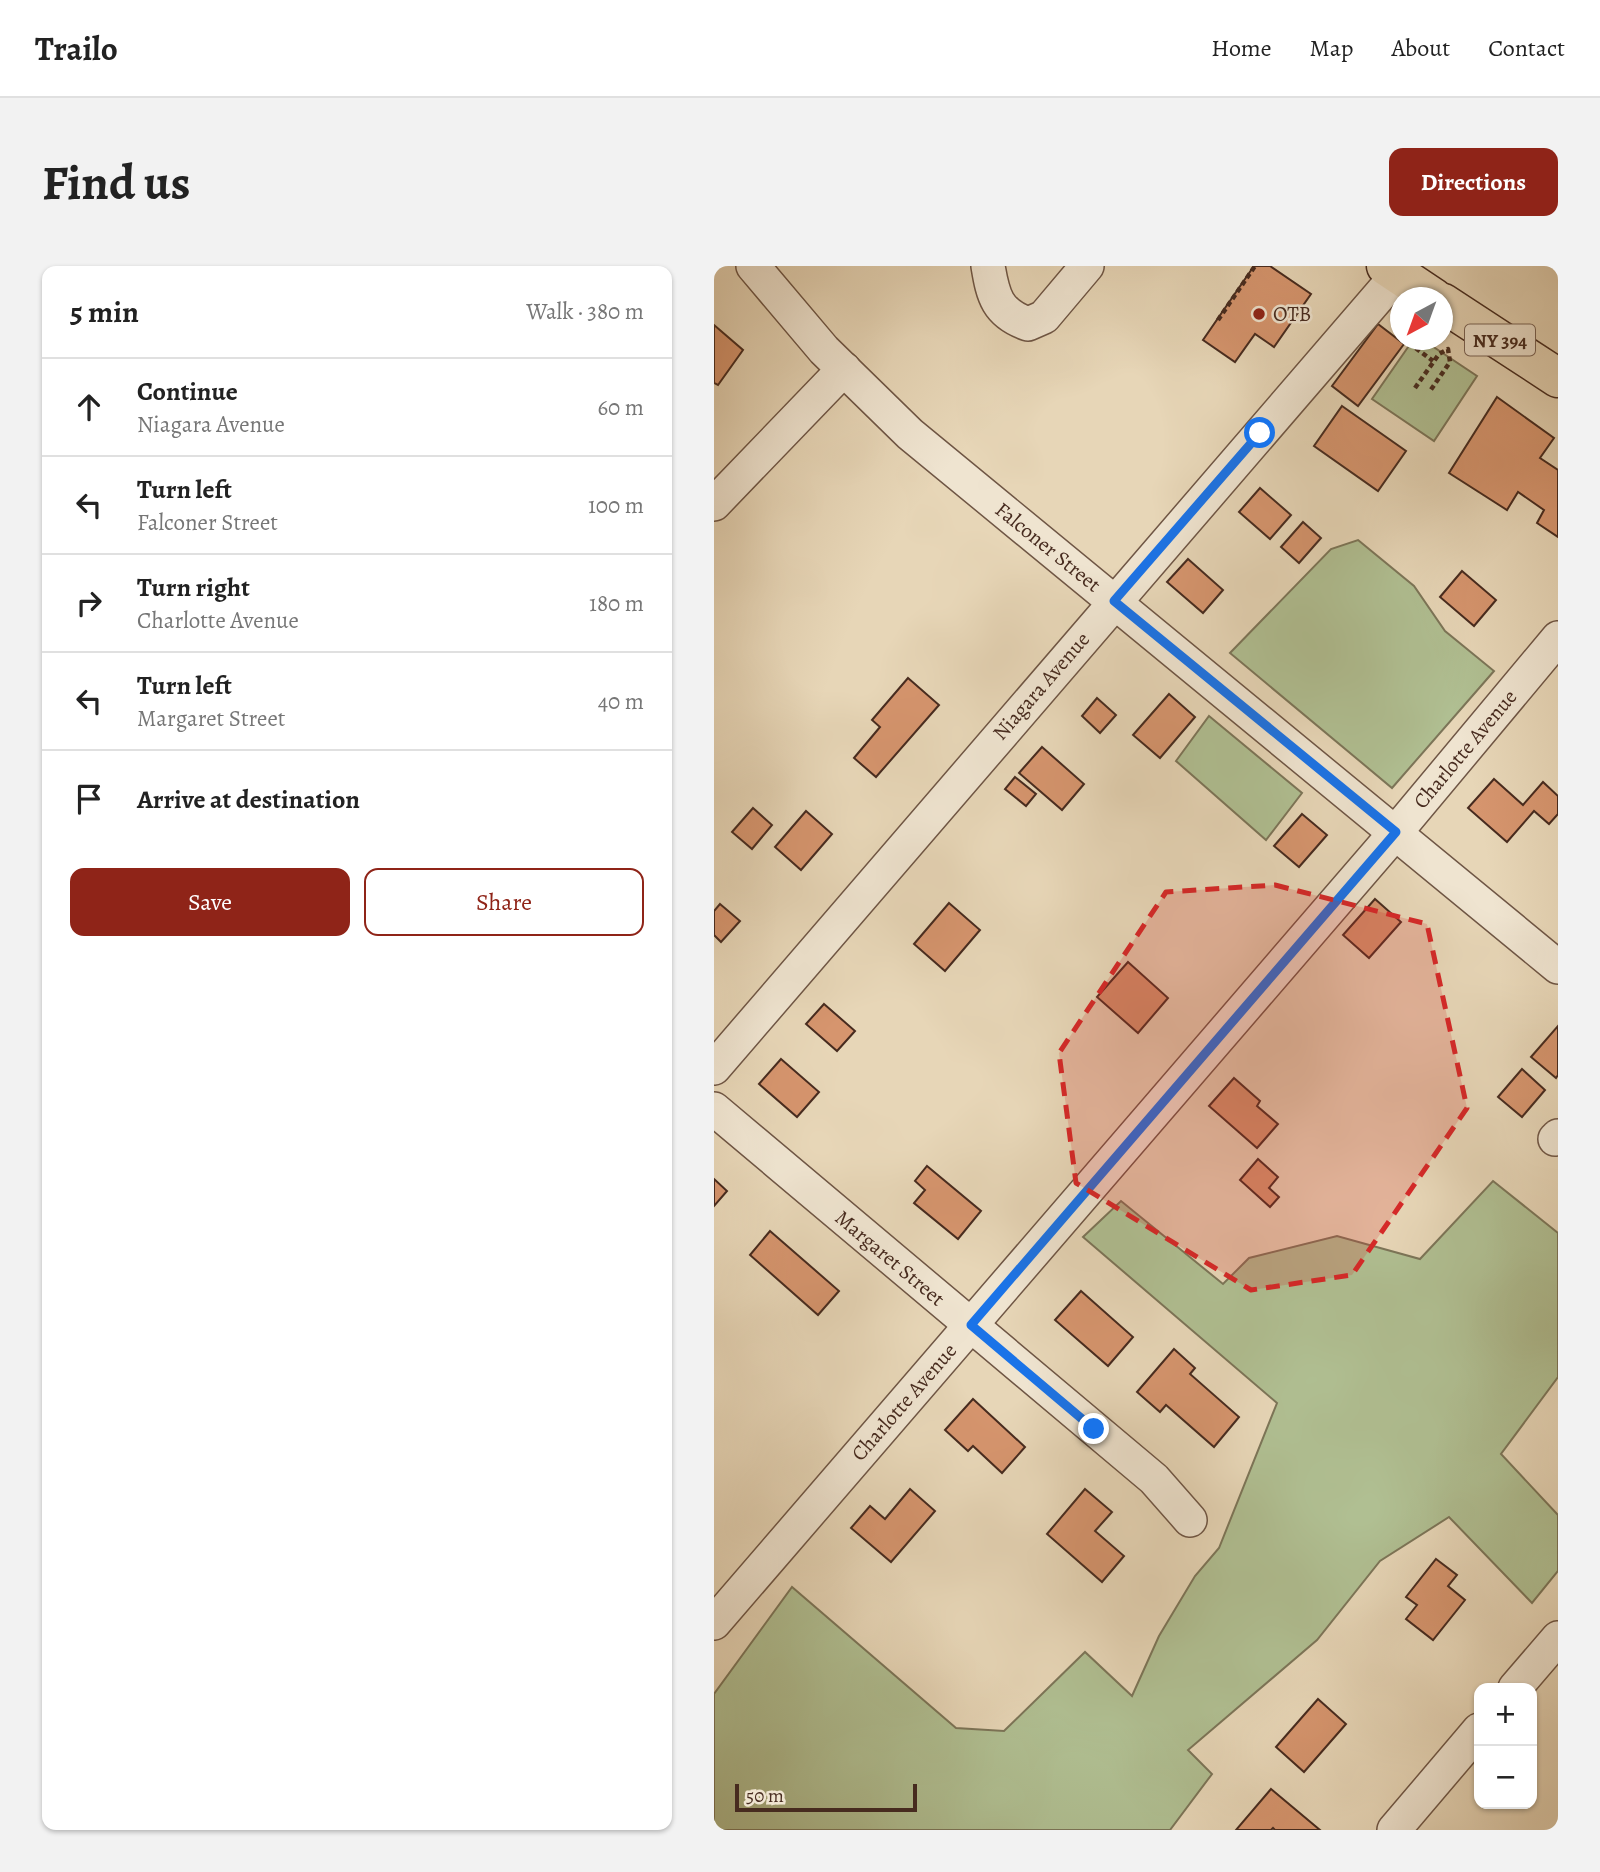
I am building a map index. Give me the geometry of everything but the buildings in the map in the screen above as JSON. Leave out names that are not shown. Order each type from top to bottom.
[{"type":"main road","points":[[1392,270],[1418,287]]},
{"type":"main road","name":"NY 394","points":[[1453,310],[1558,378]]},
{"type":"street","name":"Falconer Street","points":[[753,266],[824,350],[910,434],[1558,967]]},
{"type":"street","points":[[988,266],[996,301],[1012,318],[1028,324],[1044,317],[1087,266]]},
{"type":"street","name":"Niagara Avenue","points":[[714,1068],[1114,601],[1392,270]]},
{"type":"street","points":[[714,503],[844,369]]},
{"type":"street","name":"Charlotte Avenue","points":[[714,1623],[1396,832],[1558,638]]},
{"type":"street","name":"Margaret Street","points":[[714,1109],[1154,1479],[1189,1520]]},
{"type":"street","points":[[1519,1683],[1558,1638]]},
{"type":"street","points":[[1394,1830],[1474,1736]]},
{"type":"path","points":[[1218,320],[1255,266]]},
{"type":"path","points":[[1415,388],[1433,361],[1448,349],[1450,362],[1430,391]]},
{"type":"path","points":[[1418,350],[1433,361]]},
{"type":"highlighted area","points":[[1275,885],[1427,924],[1467,1108],[1352,1275],[1251,1290],[1076,1183],[1059,1053],[1166,892]]},
{"type":"green space","points":[[1406,350],[1438,350],[1477,376],[1434,441],[1372,399]]},
{"type":"green space","points":[[1358,540],[1414,586],[1445,631],[1494,671],[1392,788],[1230,653],[1331,549]]},
{"type":"green space","points":[[1209,716],[1302,793],[1266,840],[1176,761]]},
{"type":"green space","points":[[1493,1181],[1558,1233],[1558,1377],[1501,1454],[1558,1515],[1558,1571],[1532,1603],[1449,1517],[1380,1561],[1317,1640],[1188,1750],[1212,1774],[1170,1830],[714,1830],[714,1694],[792,1587],[956,1728],[1004,1731],[1085,1652],[1132,1696],[1159,1636],[1195,1576],[1219,1548],[1277,1403],[1083,1237],[1121,1201],[1223,1284],[1249,1258],[1337,1236],[1420,1259]]},
{"type":"place","name":"OTB","points":[[1259,314]]},
{"type":"route","points":[[1094,1429],[971,1325],[1396,832],[1114,601],[1260,433]]}]
